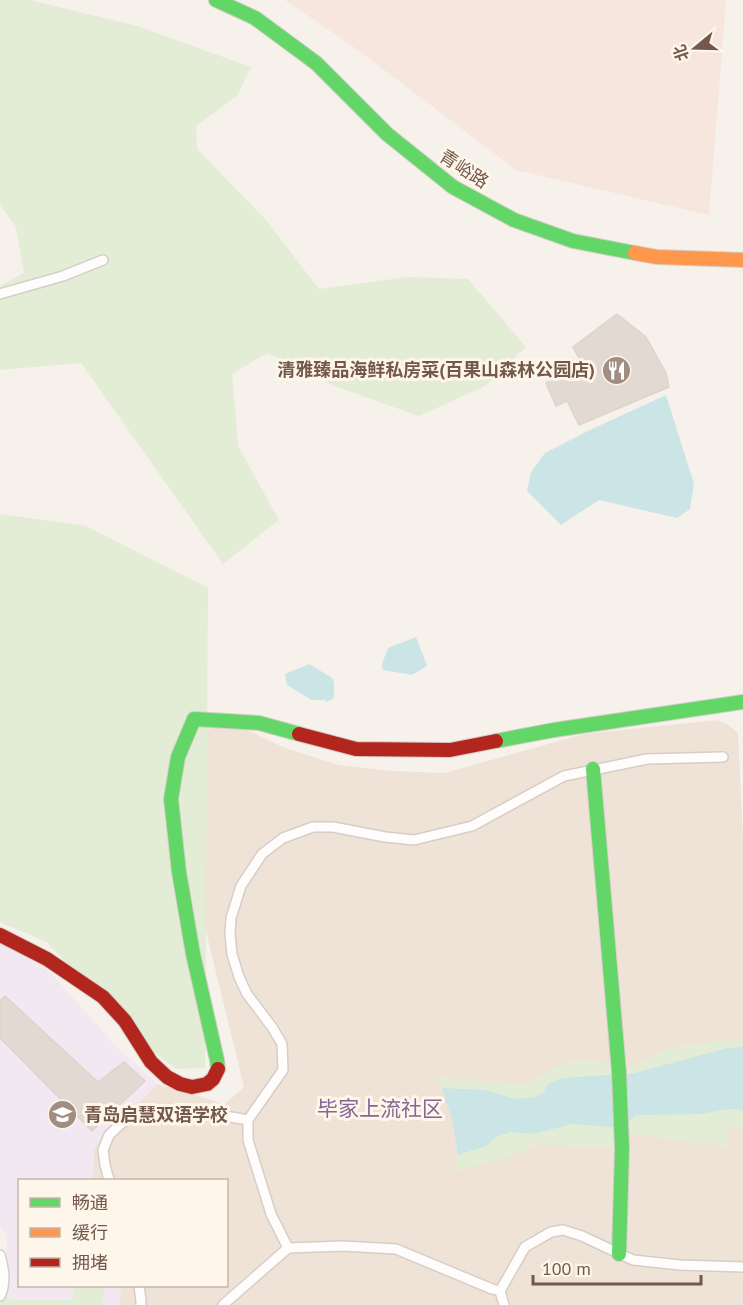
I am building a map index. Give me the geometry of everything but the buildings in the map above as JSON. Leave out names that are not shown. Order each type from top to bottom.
[{"type":"street","name":"青峪路","points":[[216,0],[255,18],[316,63],[387,134],[453,188],[514,220],[573,241],[657,257],[743,260]]},
{"type":"street","points":[[0,294],[63,276],[103,260]]},
{"type":"street","points":[[0,935],[47,959],[103,997],[125,1021],[151,1062],[167,1077],[192,1087],[207,1084],[218,1071],[217,1060],[193,954],[181,884],[171,799],[178,758],[194,719],[259,723],[356,749],[450,750],[554,730],[743,702]]},
{"type":"street","points":[[288,1248],[271,1214],[248,1140],[248,1120],[283,1070],[282,1044],[247,994],[232,954],[230,934],[231,918],[241,886],[262,854],[283,838],[313,827],[333,826],[385,837],[414,840],[472,826],[564,776],[647,759],[723,757]]},
{"type":"street","points":[[593,769],[619,1072],[622,1149],[619,1254]]},
{"type":"street","points":[[109,1179],[103,1150],[109,1135],[134,1116],[151,1117],[197,1111],[248,1120]]},
{"type":"street","points":[[504,1305],[500,1291],[525,1247],[551,1232],[563,1230],[582,1236],[633,1260],[743,1268]]},
{"type":"street","points":[[223,1305],[288,1248],[343,1246],[396,1249],[500,1291]]},
{"type":"street","points":[[0,1256],[4,1265],[3,1290],[0,1296]]},
{"type":"street","points":[[139,1287],[141,1305]]},
{"type":"shaded area","points":[[285,0],[726,0],[709,215],[516,170],[358,50]]},
{"type":"shaded area","points":[[717,720],[738,733],[743,838],[743,1305],[107,1305],[104,1287],[228,1287],[228,1179],[93,1179],[94,1147],[157,1084],[225,1104],[244,1087],[192,874],[199,734],[211,727],[228,724],[248,730],[285,748],[339,765],[393,771],[445,773],[584,734]]},
{"type":"shaded area","name":"青岛启慧双语学校","points":[[0,944],[16,951],[51,973],[114,1044],[157,1084],[94,1147],[93,1179],[18,1179],[18,1287],[121,1287],[120,1305],[5,1305],[7,1236],[0,1225]]},
{"type":"green space","points":[[0,0],[30,0],[137,26],[251,67],[237,96],[196,126],[197,149],[266,220],[319,289],[407,277],[468,279],[526,347],[485,386],[419,416],[337,387],[267,353],[232,374],[238,446],[279,520],[223,564],[81,363],[0,370],[0,286],[24,273],[16,227],[0,205]]},
{"type":"green space","points":[[0,514],[86,526],[208,588],[205,1068],[176,1069],[139,1041],[47,942],[0,922]]},
{"type":"green space","points":[[743,1040],[743,1129],[726,1130],[728,1147],[629,1134],[615,1149],[537,1144],[507,1158],[456,1171],[457,1147],[453,1123],[437,1077],[525,1084],[564,1063],[581,1060],[596,1061],[630,1068],[670,1048],[696,1043]]},
{"type":"green space","points":[[0,1280],[10,1300],[73,1300],[73,1287],[105,1287],[102,1305],[0,1305]]},
{"type":"water","points":[[666,395],[694,484],[690,509],[677,518],[599,500],[561,525],[527,491],[531,472],[545,453]]},
{"type":"water","points":[[416,637],[427,666],[412,675],[383,670],[382,664],[388,648]]},
{"type":"water","points":[[309,664],[332,678],[334,698],[327,702],[312,700],[287,685],[285,674]]},
{"type":"water","points":[[743,1047],[743,1110],[729,1109],[702,1114],[637,1115],[631,1120],[612,1127],[573,1124],[533,1134],[510,1132],[496,1137],[486,1146],[458,1155],[453,1123],[442,1088],[485,1090],[515,1099],[535,1097],[543,1093],[548,1084],[563,1078],[635,1073],[727,1048]]},
{"type":"traffic: fast","points":[[216,0],[255,18],[316,63],[387,134],[453,187],[514,220],[573,241],[635,253]]},
{"type":"traffic: fast","points":[[496,741],[554,730],[743,702]]},
{"type":"traffic: fast","points":[[218,1069],[193,954],[179,872],[171,799],[178,757],[194,719],[259,723],[299,734]]},
{"type":"traffic: fast","points":[[593,769],[619,1072],[622,1149],[619,1254]]},
{"type":"traffic: slow","points":[[635,253],[657,257],[743,260]]},
{"type":"traffic: jam","points":[[299,734],[356,749],[450,750],[496,741]]},
{"type":"traffic: jam","points":[[0,935],[47,959],[103,997],[125,1021],[151,1062],[167,1077],[192,1087],[207,1084],[213,1079],[218,1069]]},
{"type":"place","name":"清雅臻品海鲜私房菜(百果山森林公园店)","points":[[616,370]]},
{"type":"place","name":"青岛启慧双语学校","points":[[63,1115]]},
{"type":"district","name":"毕家上流社区","points":[[380,1109]]}]
